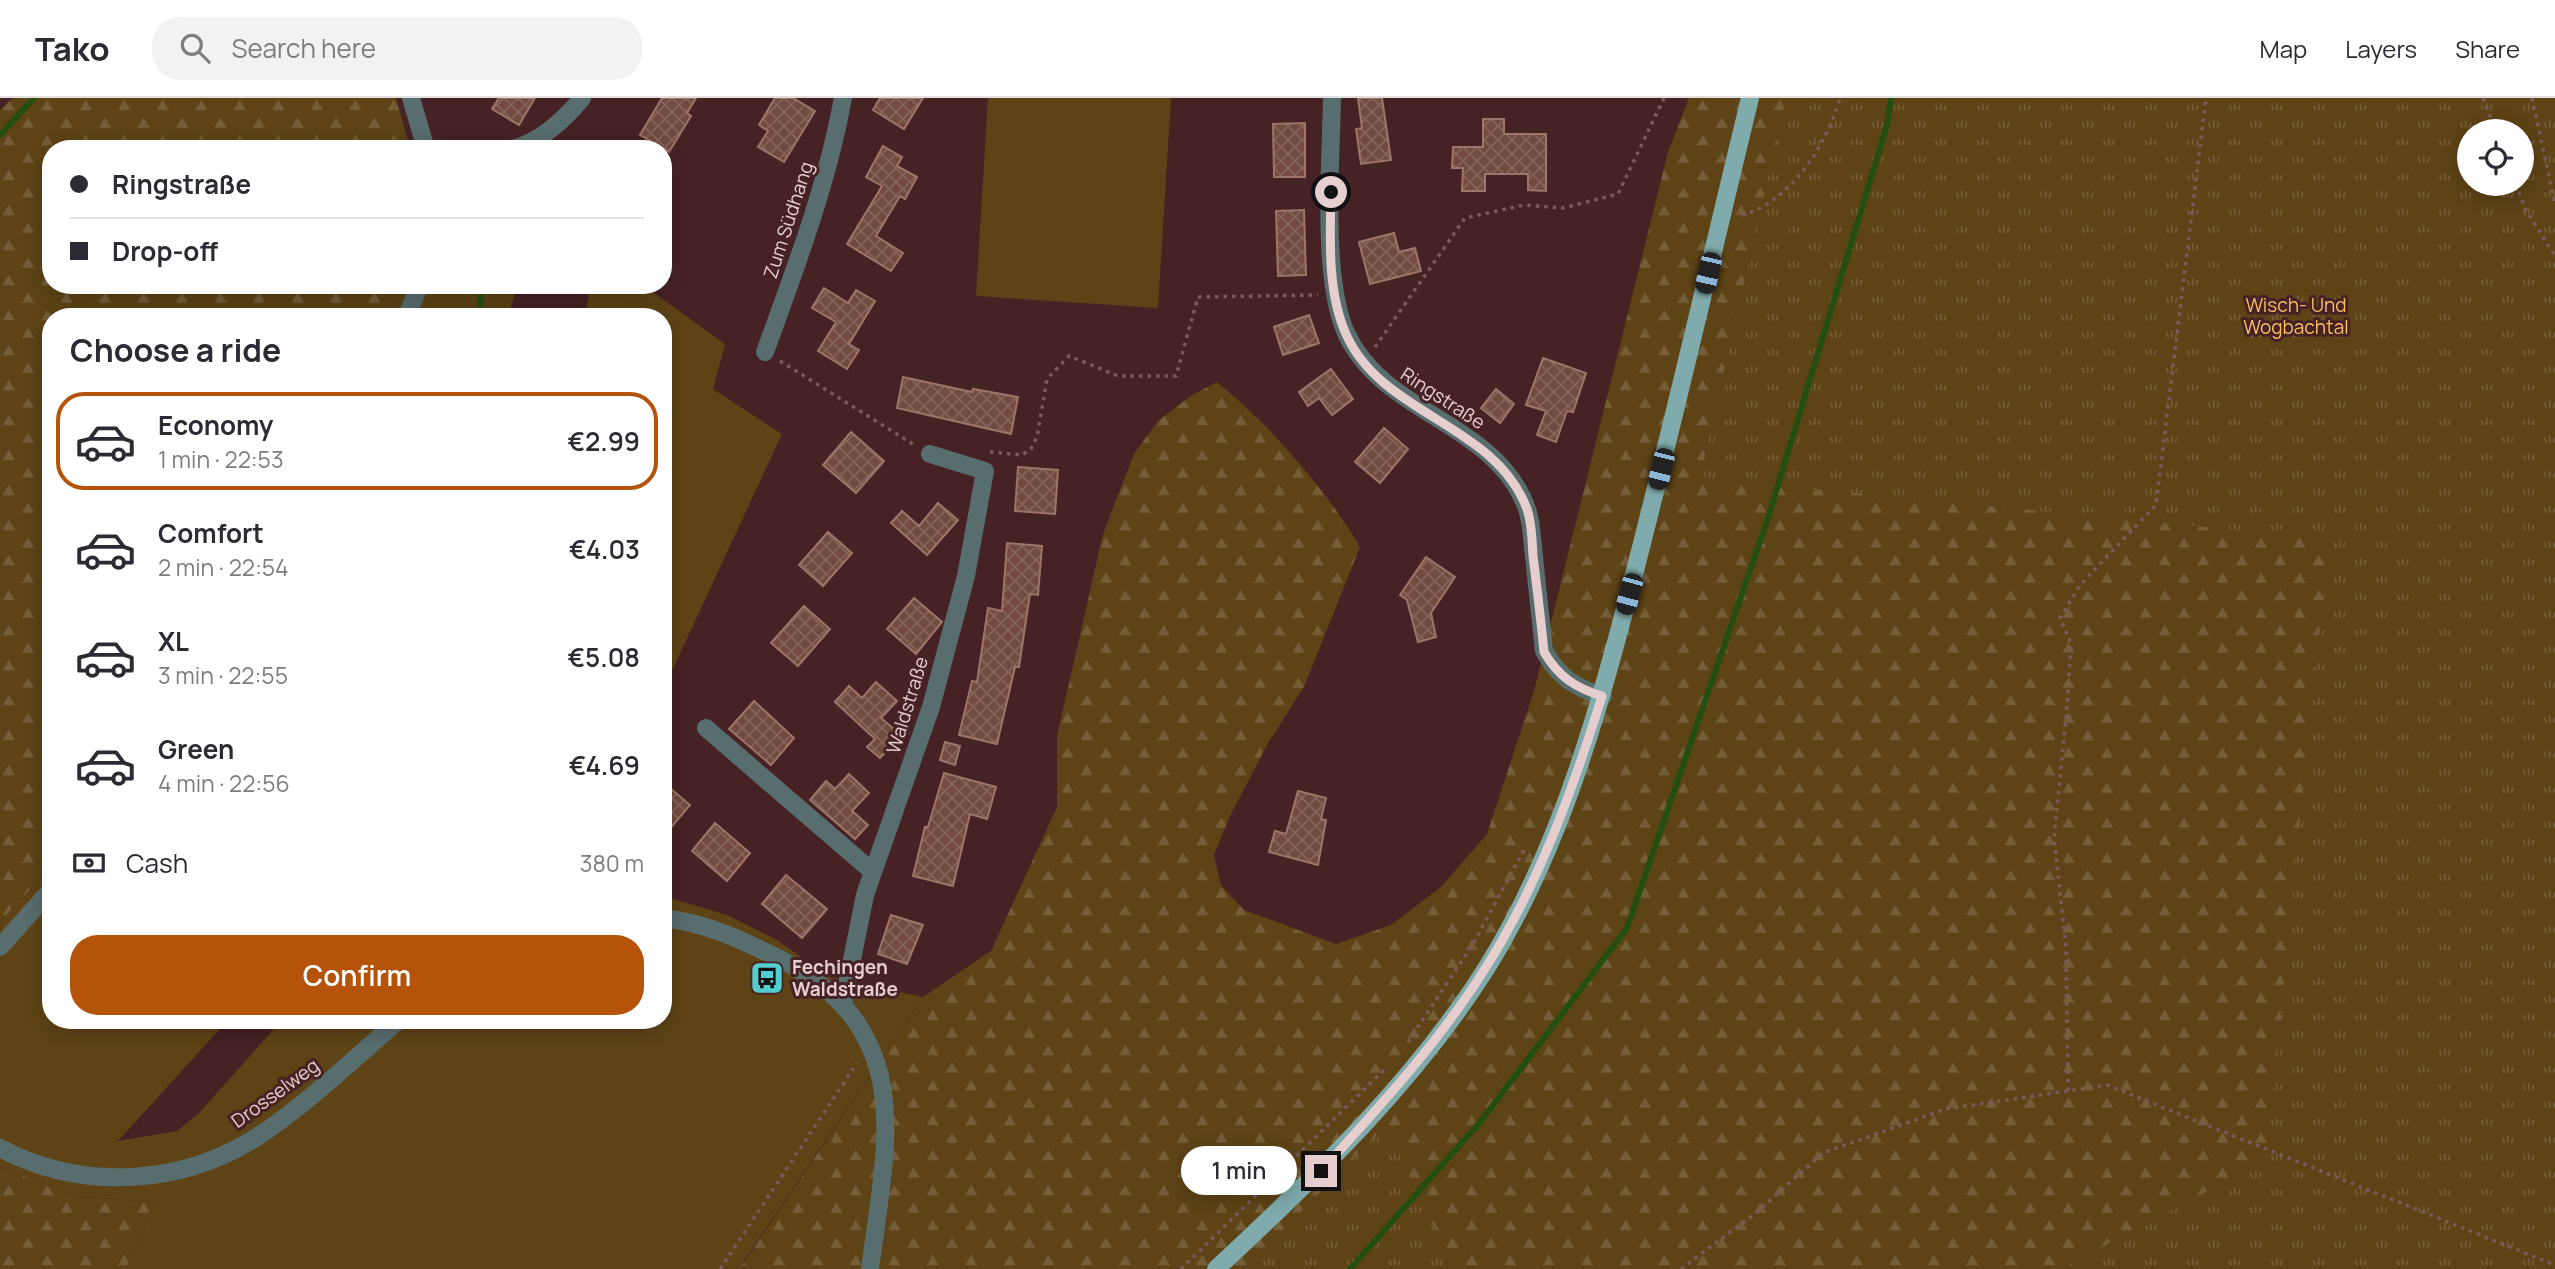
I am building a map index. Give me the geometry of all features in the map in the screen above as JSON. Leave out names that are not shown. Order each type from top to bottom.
[{"type":"main road","points":[[1216,1269],[1321,1171],[1396,1090],[1488,964],[1518,911],[1570,797],[1602,696],[1750,98]]},
{"type":"street","points":[[411,98],[423,140]]},
{"type":"street","points":[[534,140],[555,127],[582,98]]},
{"type":"street","name":"Zum Südhang","points":[[765,352],[809,230],[836,135],[843,98]]},
{"type":"street","name":"Ringstraße","points":[[1332,98],[1330,239],[1336,295],[1346,334],[1364,363],[1384,384],[1469,438],[1492,458],[1511,480],[1527,509],[1544,652],[1555,671],[1583,691],[1602,696]]},
{"type":"street","points":[[930,454],[985,471]]},
{"type":"street","name":"Waldstraße","points":[[844,1004],[873,872],[931,707],[966,576],[985,471]]},
{"type":"street","points":[[706,729],[873,872]]},
{"type":"street","points":[[0,947],[42,901]]},
{"type":"street","points":[[672,919],[696,922],[732,935],[819,984],[844,1004],[870,1044],[886,1103],[887,1138],[870,1269]]},
{"type":"street","name":"Drosselweg","points":[[0,1148],[42,1167],[114,1178],[163,1174],[214,1159],[262,1133],[388,1029]]},
{"type":"path","points":[[1364,363],[1465,218],[1524,205],[1563,208],[1618,194],[1664,98]]},
{"type":"path","points":[[1720,221],[1758,211],[1785,192],[1804,170],[1840,98]]},
{"type":"path","points":[[2068,1091],[2066,947],[2054,837],[2071,644],[2060,618],[2080,585],[2155,505],[2206,98]]},
{"type":"path","points":[[2483,98],[2491,119]]},
{"type":"path","points":[[2532,98],[2555,204]]},
{"type":"path","points":[[2520,196],[2526,211],[2555,256]]},
{"type":"path","points":[[985,471],[990,452],[1022,454],[1031,449],[1037,438],[1047,379],[1069,356],[1118,376],[1176,376],[1198,297],[1336,295]]},
{"type":"path","points":[[765,352],[930,454]]},
{"type":"path","points":[[1404,1048],[1473,944],[1527,843]]},
{"type":"path","points":[[720,1269],[870,1044]]},
{"type":"path","points":[[1181,1269],[1396,1058]]},
{"type":"path","points":[[1681,1269],[1757,1212],[1823,1153],[1946,1109],[2107,1085],[2555,1265]]},
{"type":"green space","points":[[13,98],[396,98],[408,140],[42,140],[42,294],[401,294],[396,308],[42,308],[42,877],[0,922],[0,110]]},
{"type":"green space","points":[[988,98],[1171,98],[1158,308],[976,296]]},
{"type":"green space","points":[[1689,98],[2555,98],[2555,1269],[723,1269],[743,1264],[923,997],[991,951],[1057,807],[1057,736],[1103,534],[1134,454],[1158,421],[1192,395],[1217,382],[1237,399],[1295,458],[1330,502],[1360,547],[1304,687],[1268,743],[1229,818],[1214,855],[1221,885],[1244,910],[1336,944],[1391,925],[1441,887],[1487,834],[1534,691],[1668,152]]},
{"type":"green space","name":"Wisch- Und Wogbachtal","points":[[1786,98],[2555,98],[2555,1269],[2061,1269],[2266,1160],[2328,539],[1700,478]]},
{"type":"green space","points":[[401,294],[514,294],[511,308],[396,308]]},
{"type":"green space","points":[[589,294],[656,294],[725,344],[713,389],[782,434],[672,671],[672,308],[587,308]]},
{"type":"green space","points":[[42,877],[42,1029],[220,1029],[118,1141],[177,1131],[199,1113],[274,1029],[672,1029],[672,899],[727,915],[777,940],[830,977],[923,997],[742,1264],[723,1269],[126,1269],[156,1202],[81,1197],[0,1167],[0,922]]},
{"type":"green space","points":[[1379,1133],[1392,1139],[1454,1269],[1244,1269]]},
{"type":"green space","points":[[0,1167],[81,1197],[156,1202],[126,1269],[0,1269]]},
{"type":"building","points":[[499,98],[535,98],[519,125],[492,109]]},
{"type":"building","points":[[662,98],[696,98],[687,113],[691,116],[672,147],[672,140],[649,140],[640,135]]},
{"type":"building","points":[[775,98],[793,98],[815,111],[784,162],[758,147],[768,131],[759,125]]},
{"type":"building","points":[[880,98],[923,98],[904,129],[873,110]]},
{"type":"building","points":[[1358,98],[1382,98],[1391,160],[1361,164],[1356,129],[1362,128]]},
{"type":"building","points":[[1483,119],[1504,119],[1504,134],[1546,134],[1546,191],[1528,190],[1528,174],[1485,174],[1485,191],[1462,191],[1463,168],[1452,168],[1453,147],[1483,147]]},
{"type":"building","points":[[1305,123],[1305,177],[1274,177],[1273,124]]},
{"type":"building","points":[[883,146],[902,157],[897,166],[917,177],[905,199],[900,196],[876,236],[903,253],[891,271],[847,244],[882,186],[866,177]]},
{"type":"building","points":[[1304,210],[1306,275],[1278,276],[1276,211]]},
{"type":"building","points":[[1394,233],[1399,252],[1415,248],[1421,271],[1370,284],[1359,242]]},
{"type":"building","points":[[824,288],[848,303],[856,290],[875,301],[849,344],[859,350],[847,369],[818,351],[836,322],[812,308]]},
{"type":"building","points":[[1309,315],[1319,343],[1283,355],[1274,327]]},
{"type":"building","points":[[1543,358],[1586,373],[1573,412],[1567,411],[1556,442],[1537,435],[1546,411],[1526,405]]},
{"type":"building","points":[[1331,369],[1353,399],[1332,415],[1319,398],[1308,406],[1299,392]]},
{"type":"building","points":[[903,377],[972,392],[973,389],[1018,397],[1011,434],[897,408]]},
{"type":"building","points":[[1496,389],[1514,404],[1500,423],[1481,408]]},
{"type":"building","points":[[1384,428],[1408,449],[1380,483],[1355,462]]},
{"type":"building","points":[[851,432],[884,461],[856,493],[823,465]]},
{"type":"building","points":[[1018,467],[1058,470],[1055,514],[1015,511]]},
{"type":"building","points":[[938,503],[958,520],[927,555],[891,523],[902,511],[919,526]]},
{"type":"building","points":[[828,532],[852,553],[823,586],[799,565]]},
{"type":"building","points":[[1007,543],[1042,546],[1038,595],[1030,594],[1019,667],[1015,667],[997,744],[959,735],[972,681],[977,682],[988,608],[1002,611]]},
{"type":"building","points":[[1426,557],[1455,577],[1431,613],[1436,637],[1418,642],[1407,600],[1400,595]]},
{"type":"building","points":[[914,598],[942,622],[916,654],[887,629]]},
{"type":"building","points":[[804,606],[830,629],[798,666],[771,643]]},
{"type":"building","points":[[876,682],[897,701],[881,718],[901,735],[880,758],[867,747],[875,739],[835,702],[849,686],[862,698]]},
{"type":"building","points":[[754,701],[794,738],[771,765],[729,729]]},
{"type":"building","points":[[945,742],[960,746],[955,765],[940,760]]},
{"type":"building","points":[[944,773],[996,787],[987,819],[970,814],[953,886],[913,876],[925,827],[928,827]]},
{"type":"building","points":[[849,774],[869,793],[852,811],[868,825],[855,839],[810,800],[826,781],[835,789]]},
{"type":"building","points":[[672,790],[690,805],[672,826]]},
{"type":"building","points":[[1298,791],[1326,798],[1321,819],[1326,820],[1318,865],[1269,852],[1275,831],[1286,834]]},
{"type":"building","points":[[715,823],[750,853],[727,881],[692,851]]},
{"type":"building","points":[[786,875],[827,909],[802,938],[762,904]]},
{"type":"building","points":[[891,915],[923,925],[907,964],[878,954]]},
{"type":"waterway","points":[[0,135],[34,98]]},
{"type":"waterway","points":[[1350,1269],[1481,1121],[1627,928],[1768,518],[1887,125],[1891,98]]},
{"type":"waterway","points":[[480,308],[481,294]]},
{"type":"place","name":"Fechingen Waldstraße","points":[[767,978]]},
{"type":"route","points":[[1321,1171],[1396,1090],[1488,964],[1546,854],[1570,797],[1602,696],[1583,691],[1555,671],[1544,652],[1527,509],[1511,480],[1492,458],[1469,438],[1384,384],[1364,363],[1346,334],[1336,295],[1330,239],[1331,192]]}]
